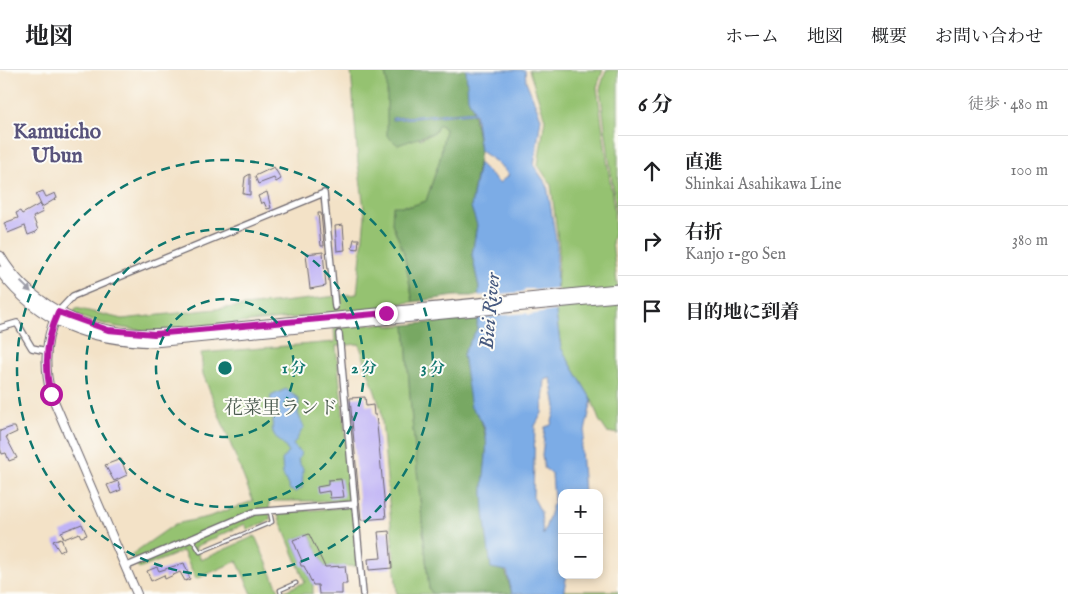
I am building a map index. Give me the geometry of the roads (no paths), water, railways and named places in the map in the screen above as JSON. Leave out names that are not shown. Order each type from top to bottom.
[{"type":"main road","points":[[0,256],[26,287],[56,316]]},
{"type":"main road","points":[[0,271],[23,297],[56,316],[108,330],[148,334],[618,297]]},
{"type":"main road","points":[[386,316],[618,289]]},
{"type":"main road","points":[[56,316],[47,350],[47,377],[51,394],[137,594]]},
{"type":"street","points":[[56,316],[73,296],[324,193],[335,307]]},
{"type":"street","points":[[0,328],[17,323],[32,348],[47,350]]},
{"type":"street","points":[[339,334],[363,594]]},
{"type":"street","points":[[125,567],[191,537],[254,512],[354,504]]},
{"type":"lane","points":[[191,537],[200,552],[272,522],[270,512]]},
{"type":"lane","points":[[282,594],[280,590],[296,583]]},
{"type":"water","name":"Biei River","points":[[466,70],[525,70],[526,81],[541,118],[534,166],[547,185],[557,246],[556,314],[561,348],[592,400],[581,449],[584,489],[558,489],[558,579],[566,579],[563,594],[512,594],[507,571],[491,568],[483,495],[486,437],[484,426],[479,416],[471,408],[463,354],[477,329],[479,287],[472,255],[477,225],[471,207],[479,163],[499,183],[509,175],[498,163],[480,151],[475,113],[392,120],[392,118],[474,111],[468,98]],"holes":[[[551,378],[556,407],[551,425],[545,427],[542,456],[544,468],[552,474],[554,501],[543,535],[541,512],[533,497],[535,426],[542,413],[545,380]]]},
{"type":"water","points":[[286,389],[299,399],[298,414],[304,427],[293,445],[301,453],[298,461],[303,469],[302,488],[295,492],[290,490],[283,475],[282,460],[288,452],[272,430],[274,412],[271,396]]},
{"type":"district","name":"Kamuicho Ubun","points":[[57,143]]},
{"type":"park label","name":"花菜里ランド","points":[[281,407]]}]
